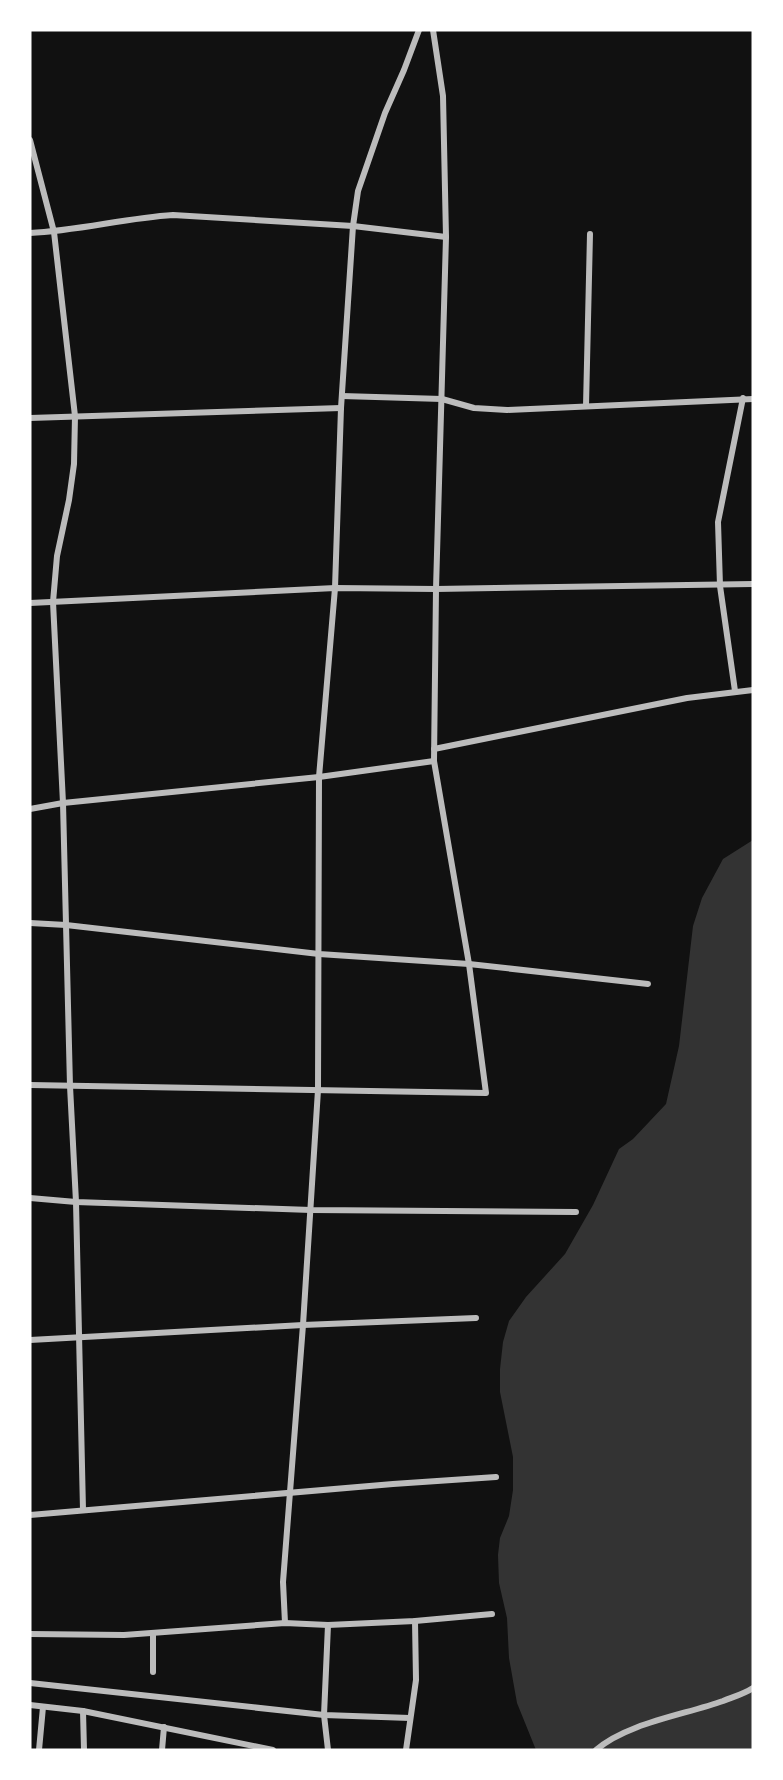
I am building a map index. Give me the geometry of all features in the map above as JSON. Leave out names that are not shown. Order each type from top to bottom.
[{"type":"street","points":[[285,1623],[283,1582],[288,1493],[303,1324],[318,1090],[319,777],[335,588],[341,408],[353,226],[358,191],[385,113],[419,30]]},
{"type":"street","points":[[30,1085],[486,1093],[469,964],[434,761],[436,589],[446,237],[444,96],[433,30]]},
{"type":"street","points":[[30,140],[54,232],[75,416],[74,464],[57,556],[53,602],[63,803],[83,1510]]},
{"type":"street","points":[[30,233],[54,232],[173,214],[353,226],[446,237]]},
{"type":"street","points":[[586,406],[590,234]]},
{"type":"street","points":[[342,396],[442,399],[474,408],[507,410],[753,399]]},
{"type":"street","points":[[735,691],[720,586],[718,522],[743,398]]},
{"type":"street","points":[[30,418],[341,408]]},
{"type":"street","points":[[30,603],[335,588],[436,589],[753,584]]},
{"type":"street","points":[[434,749],[687,698],[753,690]]},
{"type":"street","points":[[30,809],[63,803],[319,777],[434,761]]},
{"type":"street","points":[[30,923],[66,925],[319,954],[469,964],[648,984]]},
{"type":"street","points":[[30,1198],[76,1202],[311,1210],[576,1212]]},
{"type":"street","points":[[30,1340],[303,1324],[476,1318]]},
{"type":"street","points":[[30,1515],[496,1477]]},
{"type":"street","points":[[30,1634],[124,1635],[285,1623],[328,1625],[415,1621],[492,1614]]},
{"type":"street","points":[[406,1750],[416,1680],[415,1621]]},
{"type":"street","points":[[328,1625],[324,1715],[328,1750]]},
{"type":"street","points":[[153,1633],[153,1672]]},
{"type":"street","points":[[30,1683],[324,1715],[410,1718]]},
{"type":"street","points":[[596,1750],[608,1740],[665,1718],[721,1702],[753,1688]]},
{"type":"street","points":[[30,1705],[83,1711],[268,1749]]},
{"type":"street","points":[[39,1750],[43,1707]]},
{"type":"street","points":[[83,1711],[84,1750]]},
{"type":"street","points":[[162,1750],[164,1727]]},
{"type":"shaded area","points":[[753,840],[753,1750],[536,1750],[517,1703],[509,1658],[507,1618],[499,1583],[500,1538],[509,1516],[513,1490],[513,1457],[500,1392],[503,1342],[509,1321],[526,1297],[565,1254],[593,1205],[619,1149],[633,1139],[666,1104],[679,1046],[693,926],[702,898],[723,859]]}]
